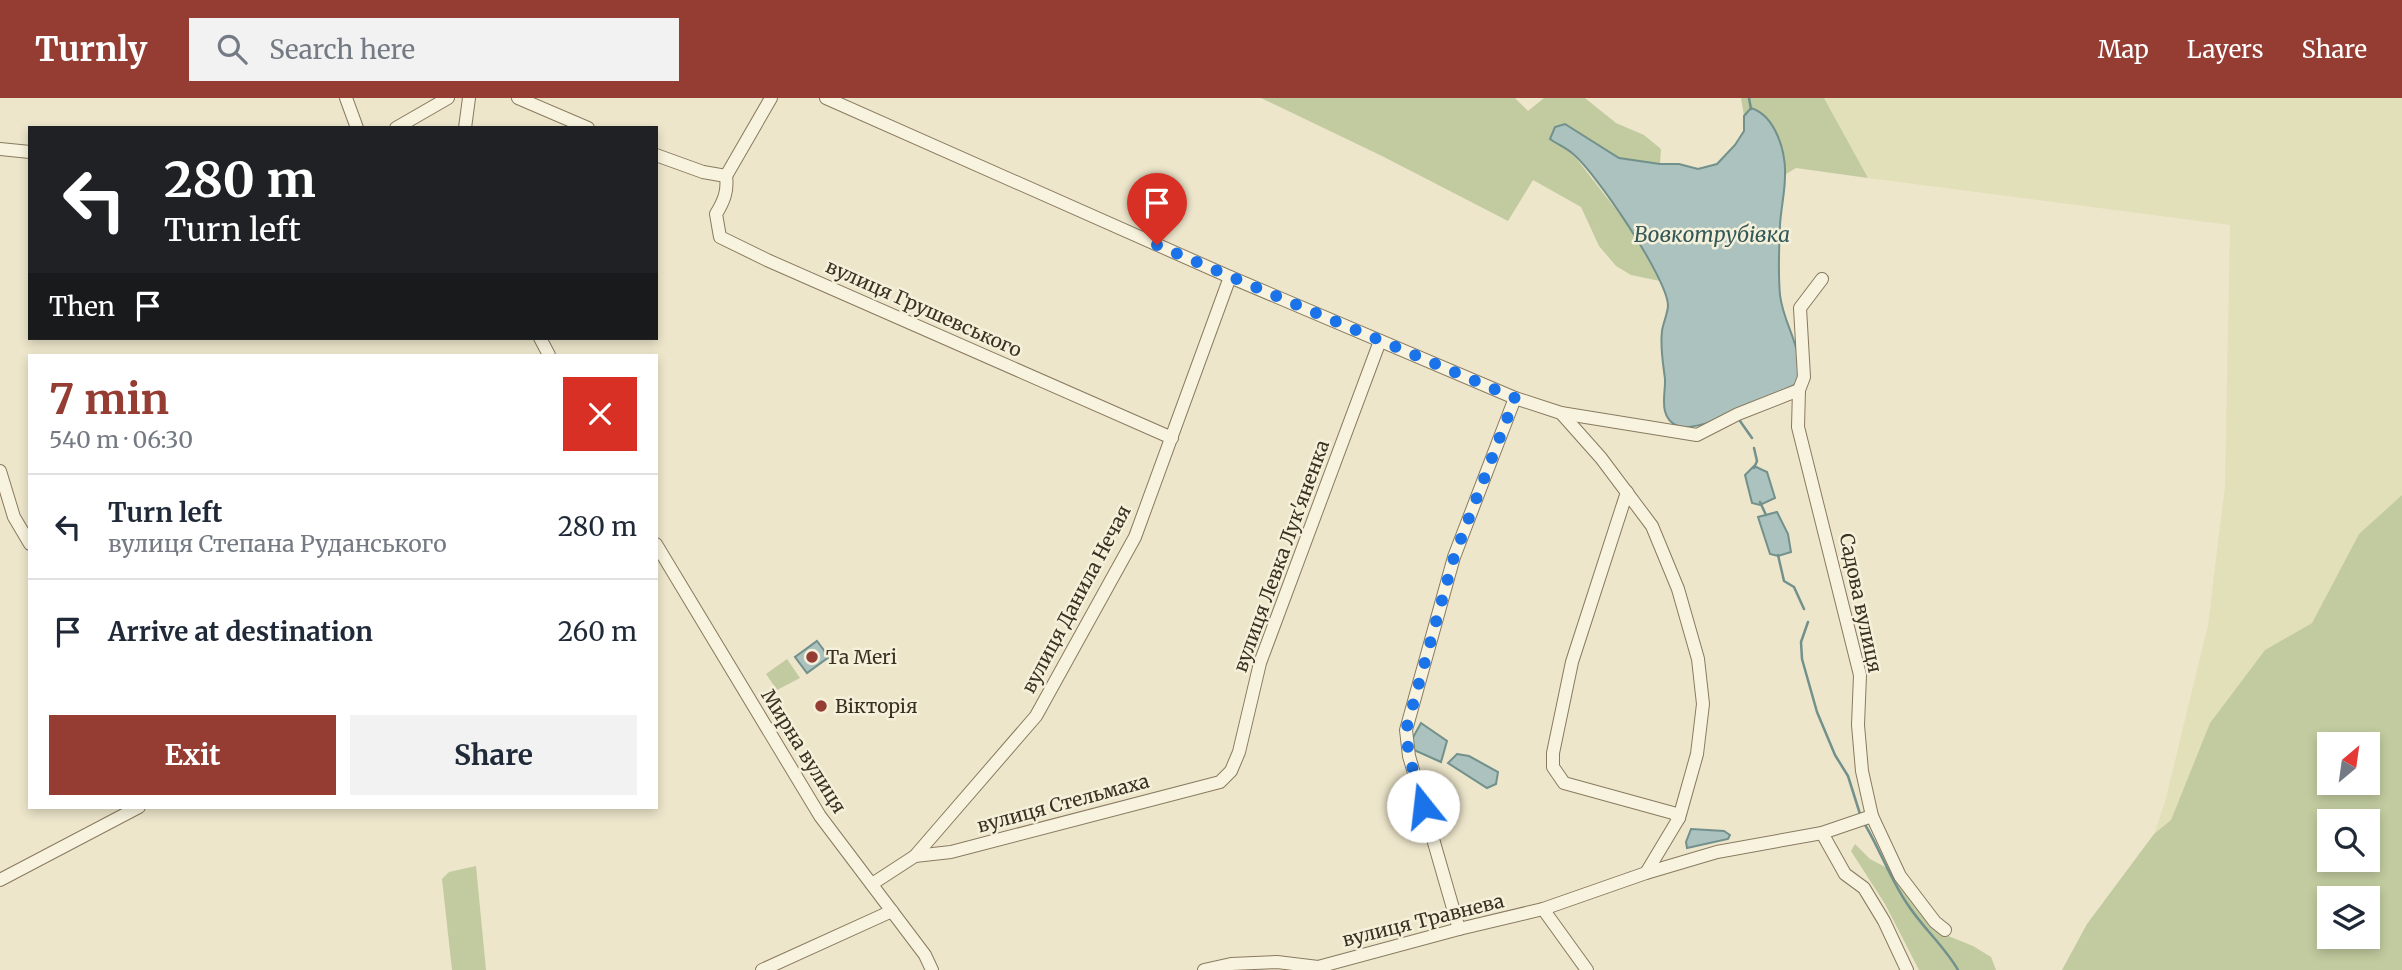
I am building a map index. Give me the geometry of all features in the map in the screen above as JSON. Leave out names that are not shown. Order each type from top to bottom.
[{"type":"street","points":[[346,98],[356,126]]},
{"type":"street","points":[[399,126],[448,98]]},
{"type":"street","points":[[465,126],[470,98]]},
{"type":"street","points":[[518,98],[583,126]]},
{"type":"street","name":"вулиця Грушевського","points":[[771,98],[726,176],[724,201],[716,214],[720,237],[1172,438]]},
{"type":"street","points":[[825,98],[1230,277],[1515,398],[1561,413],[1697,435],[1738,414],[1799,390]]},
{"type":"street","points":[[0,149],[28,152]]},
{"type":"street","points":[[658,156],[703,172],[726,176]]},
{"type":"street","name":"вулиця Данила Нечая","points":[[872,884],[915,856],[1036,716],[1135,537],[1230,277]]},
{"type":"street","name":"Садова вулиця","points":[[1822,279],[1800,308],[1804,377],[1799,390],[1798,427],[1860,675],[1858,725],[1861,759],[1872,816],[1900,876],[1935,922],[1945,930]]},
{"type":"street","name":"вулиця Левка Лук'яненка","points":[[1220,782],[1231,771],[1239,752],[1260,663],[1380,341]]},
{"type":"street","points":[[1459,929],[1409,756],[1406,730],[1454,557],[1515,398]]},
{"type":"street","points":[[1561,413],[1652,526],[1678,589],[1698,659],[1703,704],[1697,754],[1679,818],[1646,873]]},
{"type":"street","points":[[0,471],[14,517],[28,541]]},
{"type":"street","points":[[1627,492],[1572,662],[1553,753],[1553,767],[1564,783],[1673,813],[1679,818]]},
{"type":"street","name":"Мирна вулиця","points":[[658,547],[820,816],[925,956],[932,970]]},
{"type":"street","name":"вулиця Стельмаха","points":[[915,856],[951,852],[1220,782]]},
{"type":"street","points":[[0,880],[135,809]]},
{"type":"street","name":"вулиця Травнева","points":[[1204,970],[1243,963],[1277,962],[1320,969],[1459,929],[1543,909],[1646,873],[1717,852],[1822,833],[1872,816]]},
{"type":"street","points":[[1822,833],[1845,874],[1864,888],[1907,970]]},
{"type":"street","points":[[1543,909],[1587,970]]},
{"type":"street","points":[[762,970],[892,911]]},
{"type":"shaded area","points":[[1824,98],[2402,98],[2402,495],[2359,534],[2312,623],[2265,650],[2210,723],[2171,820],[2154,834],[2165,802],[2208,625],[2225,486],[2230,225],[1868,178]]},
{"type":"green space","points":[[1261,98],[1515,98],[1528,111],[1544,98],[1585,98],[1616,123],[1644,135],[1661,149],[1660,164],[1619,158],[1565,124],[1573,154],[1628,225],[1660,281],[1631,275],[1616,266],[1599,246],[1581,207],[1533,180],[1508,221]]},
{"type":"green space","points":[[1741,98],[1824,98],[1868,178],[1796,168],[1786,174],[1783,156],[1751,108],[1744,116]]},
{"type":"green space","points":[[2402,495],[2402,970],[2062,970],[2087,924],[2154,834],[2171,820],[2210,723],[2265,650],[2312,623],[2359,534]]},
{"type":"green space","points":[[787,659],[800,678],[777,690],[766,674]]},
{"type":"green space","points":[[1855,844],[1870,859],[1889,869],[1919,905],[1936,931],[1973,946],[1991,957],[1996,970],[1919,970],[1885,904],[1851,851]]},
{"type":"green space","points":[[476,866],[486,970],[452,970],[442,879],[449,872]]},
{"type":"water","name":"Вовкотрубівка","points":[[1751,108],[1760,112],[1773,127],[1784,156],[1779,287],[1782,307],[1799,360],[1797,384],[1719,419],[1689,427],[1678,426],[1667,417],[1664,404],[1665,379],[1661,337],[1668,305],[1665,291],[1643,250],[1597,181],[1572,153],[1550,139],[1555,127],[1565,124],[1619,158],[1679,164],[1698,169],[1717,164],[1735,145],[1744,131],[1744,116]]},
{"type":"water","points":[[1754,466],[1767,472],[1775,498],[1760,505],[1752,503],[1745,475]]},
{"type":"water","points":[[1777,512],[1788,534],[1791,552],[1778,556],[1770,554],[1758,517]]},
{"type":"water","name":"Ta Meri","points":[[817,641],[829,657],[807,673],[795,657]]},
{"type":"water","points":[[1421,723],[1447,741],[1441,762],[1414,750],[1411,741]]},
{"type":"water","points":[[1457,754],[1469,756],[1498,772],[1496,784],[1487,788],[1448,763]]},
{"type":"water","points":[[1691,829],[1724,831],[1730,835],[1728,839],[1687,848],[1686,842]]},
{"type":"waterway","points":[[1749,98],[1751,109]]},
{"type":"waterway","points":[[1740,421],[1752,438]]},
{"type":"waterway","points":[[1754,448],[1757,461],[1754,468]]},
{"type":"waterway","points":[[1760,502],[1766,515]]},
{"type":"waterway","points":[[1778,555],[1784,581],[1794,587],[1804,609]]},
{"type":"waterway","points":[[1808,622],[1801,642],[1802,659],[1817,712],[1835,755],[1848,776],[1860,814]]},
{"type":"waterway","points":[[1864,823],[1902,896],[1958,970]]},
{"type":"place","name":"Ta Meri","points":[[812,657]]},
{"type":"place","name":"Вікторія","points":[[821,706]]},
{"type":"route","points":[[1157,245],[1515,398],[1454,557],[1406,730],[1409,756],[1423,806]]}]
